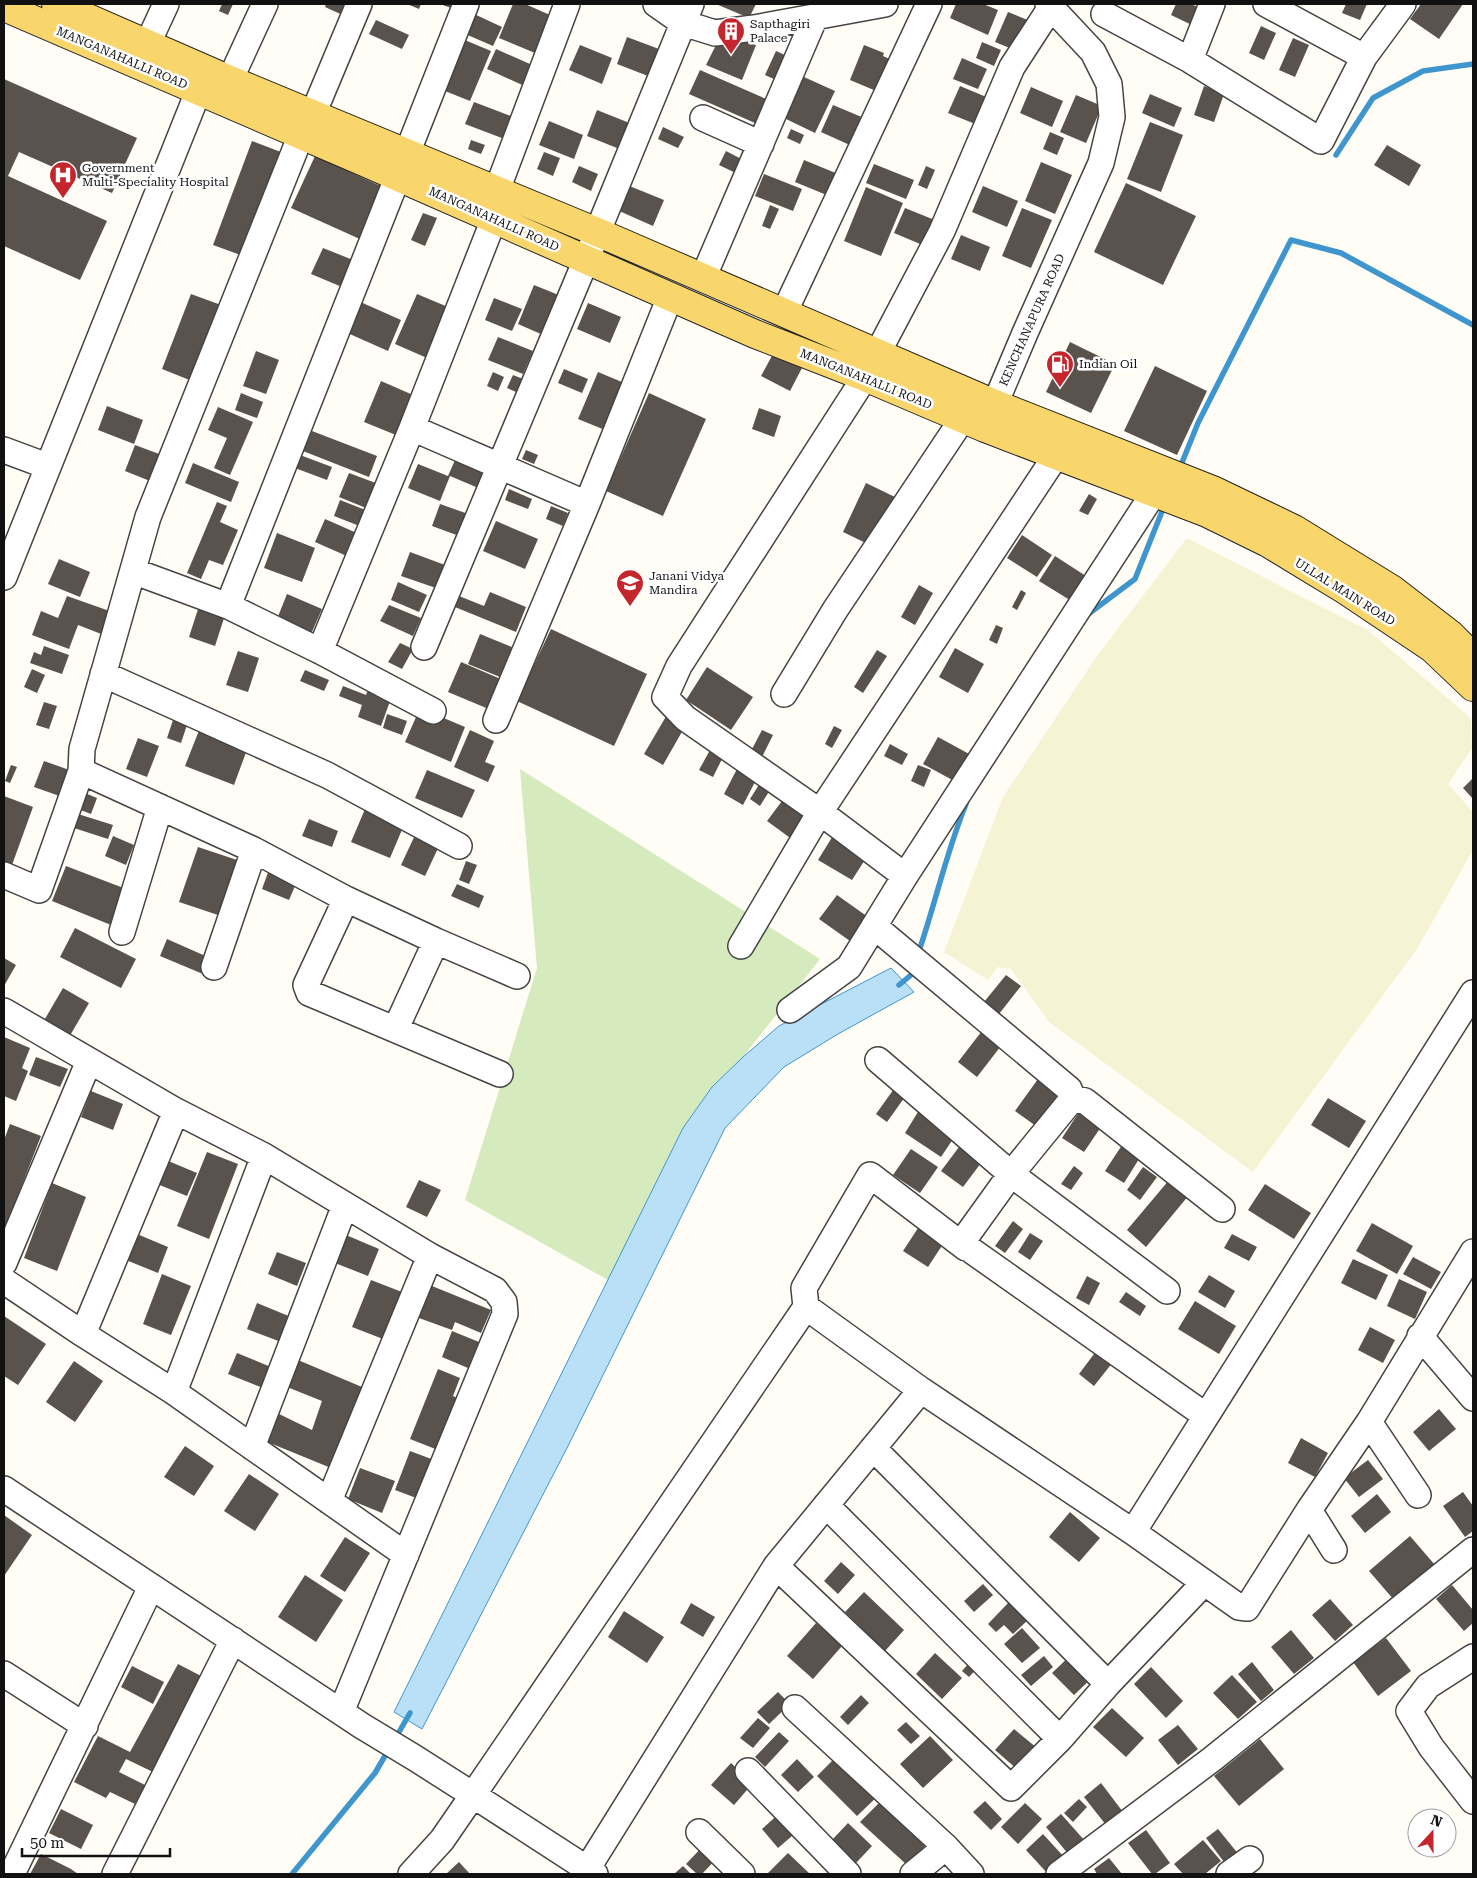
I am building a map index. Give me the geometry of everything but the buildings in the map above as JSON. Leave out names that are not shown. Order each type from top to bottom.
[{"type":"main road","name":"MANGANAHALLI ROAD","points":[[56,4],[95,12],[212,80],[307,124],[403,165],[494,219],[755,334],[865,377],[981,417]]},
{"type":"main road","name":"MANGANAHALLI ROAD","points":[[4,7],[212,80]]},
{"type":"main road","name":"MANGANAHALLI ROAD","points":[[403,165],[497,190],[784,313],[878,354],[981,417]]},
{"type":"main road","points":[[981,417],[1057,454],[1159,482]]},
{"type":"main road","points":[[981,417],[1159,482]]},
{"type":"main road","name":"ULLAL MAIN ROAD","points":[[1159,482],[1211,502],[1268,543],[1347,591],[1473,676]]},
{"type":"street","points":[[148,43],[166,4]]},
{"type":"street","points":[[4,577],[47,466],[212,80],[265,4]]},
{"type":"street","points":[[4,875],[39,890],[81,770],[82,749],[148,518],[307,124],[359,4]]},
{"type":"street","points":[[228,606],[466,4]]},
{"type":"street","points":[[497,190],[568,4]]},
{"type":"street","points":[[656,4],[687,13],[716,33],[778,14],[815,17],[885,4]]},
{"type":"street","points":[[784,313],[928,4]]},
{"type":"street","points":[[1190,60],[1212,4]]},
{"type":"street","points":[[1266,4],[1364,57]]},
{"type":"street","points":[[1093,52],[1106,9],[1321,141],[1364,57],[1403,4]]},
{"type":"street","points":[[905,876],[820,812],[685,718],[665,697],[679,666],[878,354],[942,231],[1012,67],[1050,6]]},
{"type":"street","name":"KENCHANAPURA ROAD","points":[[784,694],[835,610],[981,417],[1024,333],[1101,164],[1112,117],[1109,84],[1093,52],[1050,6]]},
{"type":"street","points":[[424,647],[687,13]]},
{"type":"street","points":[[703,278],[815,17]]},
{"type":"street","points":[[703,118],[761,144]]},
{"type":"street","points":[[320,651],[412,428],[494,219]]},
{"type":"street","points":[[496,720],[587,504],[670,297]]},
{"type":"street","points":[[412,428],[587,504]]},
{"type":"street","points":[[4,450],[47,466]]},
{"type":"street","points":[[742,946],[820,812],[1057,454]]},
{"type":"street","points":[[790,1010],[849,967],[905,876],[1159,482]]},
{"type":"street","points":[[133,571],[228,606],[320,651],[433,711]]},
{"type":"street","points":[[103,674],[327,775],[458,846]]},
{"type":"street","points":[[81,770],[254,850],[346,899],[517,976]]},
{"type":"street","points":[[122,932],[160,807]]},
{"type":"street","points":[[214,967],[254,850]]},
{"type":"street","points":[[346,899],[306,985],[309,993],[396,1028],[500,1074]]},
{"type":"street","points":[[874,926],[1069,1089],[1073,1098]]},
{"type":"street","points":[[396,1028],[436,941]]},
{"type":"street","points":[[1133,1532],[1471,1005]]},
{"type":"street","points":[[4,1011],[176,1111],[264,1156],[430,1256],[495,1290],[504,1302],[505,1314],[341,1712]]},
{"type":"street","points":[[878,1060],[1011,1174],[1167,1291]]},
{"type":"street","points":[[4,1263],[90,1061]]},
{"type":"street","points":[[966,1248],[965,1238],[1011,1174],[1073,1098]]},
{"type":"street","points":[[1073,1098],[1085,1101],[1222,1209]]},
{"type":"street","points":[[83,1334],[176,1111]]},
{"type":"street","points":[[174,1392],[264,1156]]},
{"type":"street","points":[[411,1874],[442,1840],[474,1794],[806,1306],[804,1288],[870,1174],[966,1248],[1206,1416]]},
{"type":"street","points":[[252,1447],[346,1205]]},
{"type":"street","points":[[806,1306],[921,1390],[1133,1532],[1239,1607],[1247,1608],[1309,1510],[1369,1422],[1473,1252]]},
{"type":"street","points":[[329,1501],[430,1256]]},
{"type":"street","points":[[4,1280],[83,1334],[174,1392],[406,1556]]},
{"type":"street","points":[[1420,1336],[1473,1398]]},
{"type":"street","points":[[4,1489],[362,1726],[474,1794],[589,1872],[776,1566],[921,1390]]},
{"type":"street","points":[[1369,1422],[1418,1495]]},
{"type":"street","points":[[873,1448],[1108,1684]]},
{"type":"street","points":[[826,1506],[1060,1739]]},
{"type":"street","points":[[1309,1510],[1334,1550]]},
{"type":"street","points":[[1058,1874],[1211,1760],[1473,1550]]},
{"type":"street","points":[[776,1566],[1011,1788],[1060,1739],[1108,1684],[1204,1583]]},
{"type":"street","points":[[12,1874],[151,1587]]},
{"type":"street","points":[[115,1874],[233,1640]]},
{"type":"street","points":[[1473,1656],[1428,1686],[1409,1711],[1431,1747],[1465,1775],[1473,1801]]},
{"type":"street","points":[[4,1674],[85,1726]]},
{"type":"street","points":[[795,1708],[946,1847],[971,1874]]},
{"type":"street","points":[[748,1771],[848,1874]]},
{"type":"street","points":[[699,1832],[742,1874]]},
{"type":"street","points":[[913,1874],[946,1847]]},
{"type":"street","points":[[1230,1874],[1250,1859]]},
{"type":"shaded area","points":[[1187,538],[1369,631],[1471,718],[1472,748],[1448,784],[1473,812],[1473,850],[1417,949],[1253,1172],[1049,1022],[1011,969],[998,967],[988,980],[944,952],[1003,797],[1097,656]]},
{"type":"green space","points":[[520,769],[820,959],[743,1057],[712,1087],[683,1128],[608,1280],[465,1200],[537,968]]},
{"type":"water","points":[[891,968],[914,992],[838,1034],[784,1067],[725,1128],[568,1446],[422,1729],[394,1712],[683,1128],[712,1087],[779,1026]]},
{"type":"waterway","points":[[1336,155],[1373,98],[1423,71],[1473,64]]},
{"type":"waterway","points":[[1179,470],[1198,423],[1291,240],[1341,253],[1473,325]]},
{"type":"waterway","points":[[1087,615],[1135,579],[1165,504]]},
{"type":"waterway","points":[[918,954],[952,841],[966,804]]},
{"type":"waterway","points":[[899,985],[911,975],[913,968]]},
{"type":"waterway","points":[[395,1739],[410,1713]]},
{"type":"waterway","points":[[292,1874],[375,1773],[389,1749]]},
{"type":"place","name":"Sapthagiri Palace","points":[[731,55]]},
{"type":"place","name":"Government Multi-Speciality Hospital","points":[[63,199]]},
{"type":"place","name":"Indian Oil","points":[[1060,388]]},
{"type":"place","name":"Janani Vidya Mandira","points":[[630,607]]}]
